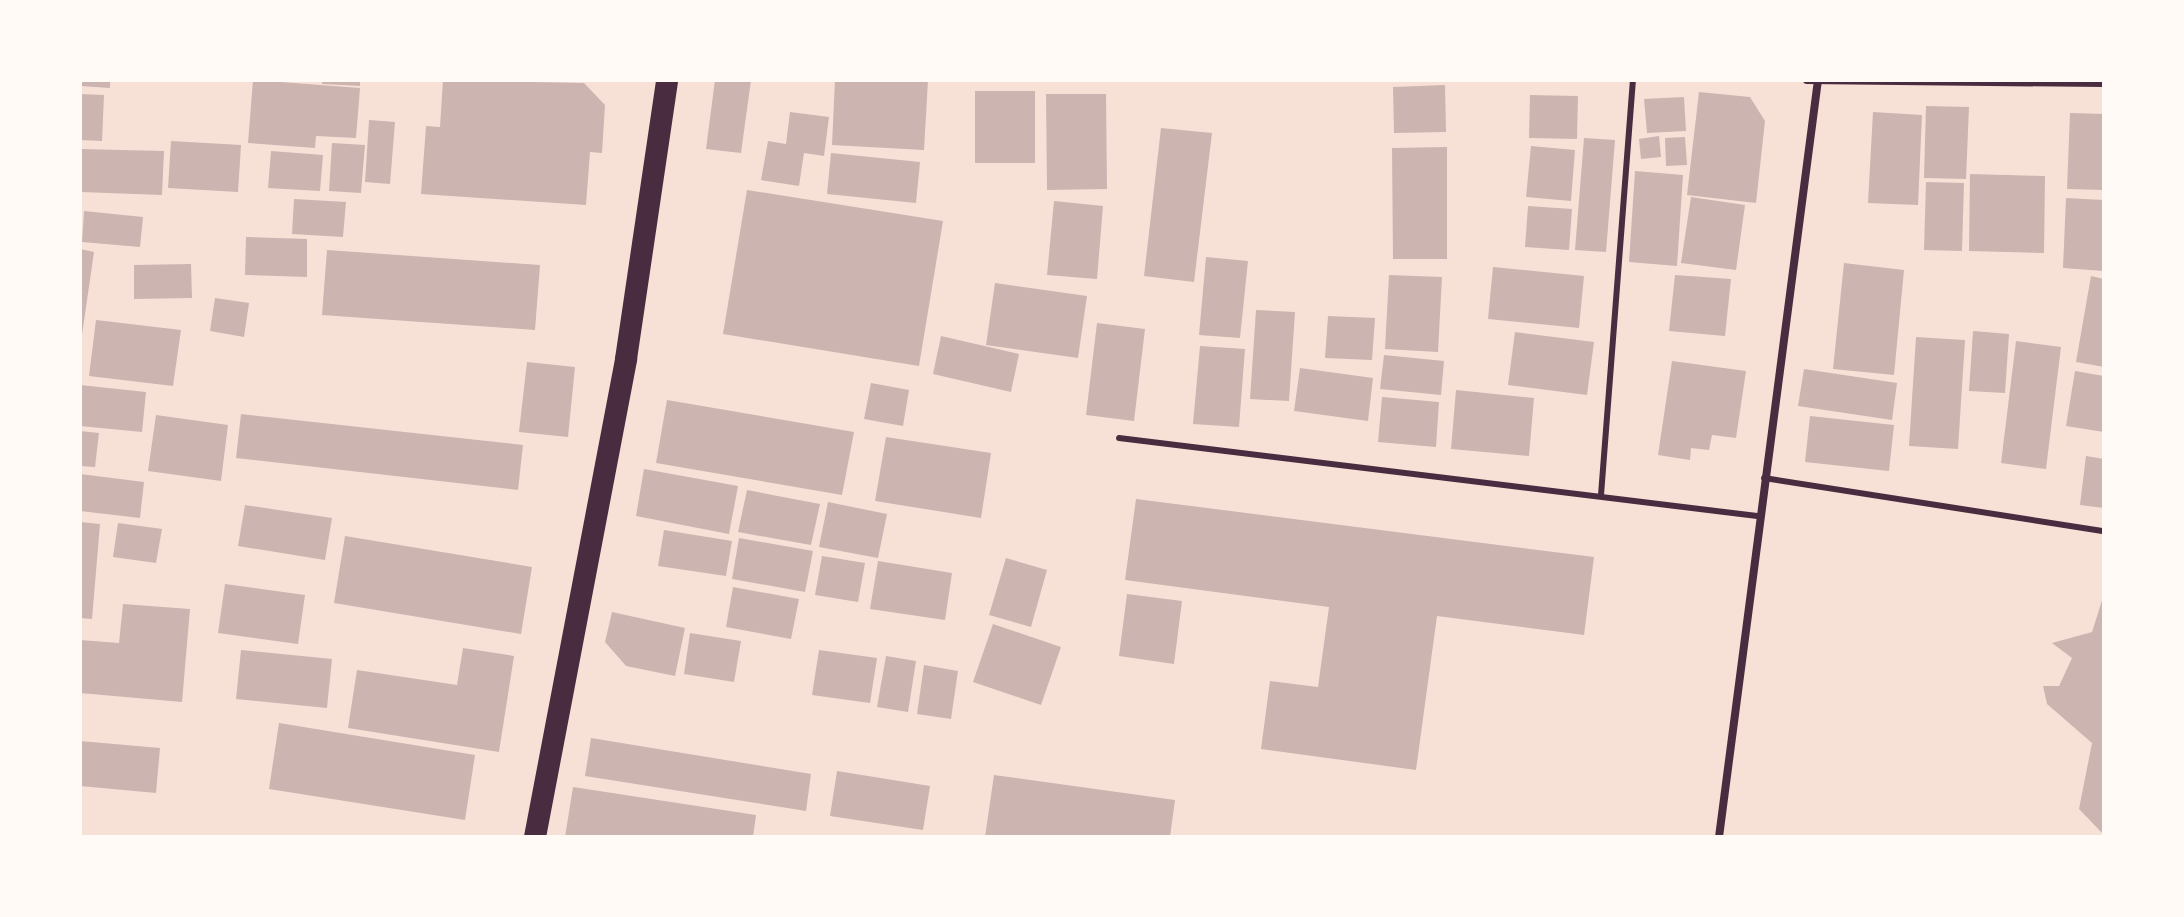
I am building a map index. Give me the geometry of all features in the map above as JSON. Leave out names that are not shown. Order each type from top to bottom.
[{"type":"highway","points":[[535,837],[626,359],[667,80]]},
{"type":"street","points":[[1807,80],[2104,83]]},
{"type":"street","points":[[1719,837],[1757,516],[1818,80]]},
{"type":"lane","points":[[1601,495],[1633,80]]},
{"type":"lane","points":[[1119,438],[1757,516]]},
{"type":"lane","points":[[1763,478],[2104,531]]},
{"type":"building","points":[[80,80],[110,80],[110,88],[80,86]]},
{"type":"building","points":[[253,80],[360,88],[356,138],[316,136],[315,148],[248,143]]},
{"type":"building","points":[[323,80],[360,80],[360,86],[322,84]]},
{"type":"building","points":[[443,80],[584,83],[605,105],[602,153],[590,152],[586,205],[421,194],[426,126],[440,127]]},
{"type":"building","points":[[715,80],[751,80],[741,153],[706,149]]},
{"type":"building","points":[[835,80],[928,80],[924,150],[832,145]]},
{"type":"building","points":[[1445,85],[1446,132],[1394,133],[1393,87]]},
{"type":"building","points":[[975,91],[1035,91],[1035,163],[975,163]]},
{"type":"building","points":[[1699,92],[1750,97],[1765,121],[1756,203],[1687,195]]},
{"type":"building","points":[[80,94],[104,95],[102,141],[80,140]]},
{"type":"building","points":[[1046,94],[1106,94],[1107,189],[1047,190]]},
{"type":"building","points":[[1530,95],[1578,96],[1577,139],[1529,138]]},
{"type":"building","points":[[1684,97],[1686,131],[1647,133],[1644,99]]},
{"type":"building","points":[[1926,106],[1969,107],[1966,179],[1924,178]]},
{"type":"building","points":[[790,112],[829,117],[824,156],[804,153],[799,186],[761,180],[768,141],[786,144]]},
{"type":"building","points":[[1873,112],[1922,115],[1918,205],[1868,203]]},
{"type":"building","points":[[2070,113],[2104,114],[2104,190],[2067,189]]},
{"type":"building","points":[[369,120],[395,122],[390,184],[365,182]]},
{"type":"building","points":[[1161,128],[1212,133],[1194,282],[1144,276]]},
{"type":"building","points":[[1659,136],[1661,157],[1641,159],[1639,139]]},
{"type":"building","points":[[1685,137],[1687,165],[1666,166],[1665,138]]},
{"type":"building","points":[[1584,138],[1615,140],[1606,252],[1575,250]]},
{"type":"building","points":[[171,141],[241,145],[238,192],[168,188]]},
{"type":"building","points":[[332,143],[365,145],[361,193],[329,191]]},
{"type":"building","points":[[1531,146],[1575,150],[1571,201],[1526,197]]},
{"type":"building","points":[[1447,147],[1447,259],[1393,259],[1392,148]]},
{"type":"building","points":[[80,149],[164,151],[162,195],[80,192]]},
{"type":"building","points":[[271,151],[323,155],[320,191],[268,188]]},
{"type":"building","points":[[831,153],[920,162],[916,203],[827,194]]},
{"type":"building","points":[[1635,171],[1683,175],[1677,266],[1629,262]]},
{"type":"building","points":[[1970,174],[2045,176],[2044,253],[1969,251]]},
{"type":"building","points":[[1926,182],[1964,183],[1962,251],[1924,250]]},
{"type":"building","points":[[747,190],[943,221],[919,366],[723,334]]},
{"type":"building","points":[[1691,197],[1745,205],[1736,270],[1681,263]]},
{"type":"building","points":[[2066,198],[2104,200],[2104,271],[2063,268]]},
{"type":"building","points":[[294,199],[346,202],[343,237],[292,234]]},
{"type":"building","points":[[1054,201],[1103,206],[1097,279],[1047,275]]},
{"type":"building","points":[[1528,206],[1572,209],[1569,250],[1525,247]]},
{"type":"building","points":[[84,211],[143,217],[140,247],[82,242]]},
{"type":"building","points":[[246,237],[307,239],[307,277],[245,275]]},
{"type":"building","points":[[80,249],[94,252],[82,335],[80,335]]},
{"type":"building","points":[[327,250],[540,265],[535,330],[322,315]]},
{"type":"building","points":[[1206,257],[1248,261],[1240,338],[1199,335]]},
{"type":"building","points":[[1844,263],[1904,270],[1894,375],[1833,369]]},
{"type":"building","points":[[191,264],[192,298],[134,299],[134,265]]},
{"type":"building","points":[[1493,267],[1584,276],[1579,328],[1488,319]]},
{"type":"building","points":[[1389,275],[1442,277],[1438,352],[1385,349]]},
{"type":"building","points":[[1675,275],[1731,279],[1725,336],[1669,331]]},
{"type":"building","points":[[2091,276],[2104,279],[2104,367],[2076,362]]},
{"type":"building","points":[[995,283],[1087,296],[1078,358],[986,345]]},
{"type":"building","points":[[215,298],[249,303],[244,337],[210,331]]},
{"type":"building","points":[[1256,310],[1295,312],[1289,401],[1250,399]]},
{"type":"building","points":[[1328,316],[1375,318],[1372,360],[1325,358]]},
{"type":"building","points":[[96,320],[181,330],[173,386],[89,376]]},
{"type":"building","points":[[1097,323],[1145,329],[1134,421],[1086,415]]},
{"type":"building","points":[[1973,331],[2009,334],[2005,393],[1969,391]]},
{"type":"building","points":[[1515,332],[1594,342],[1587,395],[1508,385]]},
{"type":"building","points":[[941,336],[1019,354],[1011,392],[933,374]]},
{"type":"building","points":[[1916,337],[1965,340],[1958,449],[1909,446]]},
{"type":"building","points":[[2016,341],[2061,347],[2046,469],[2001,463]]},
{"type":"building","points":[[1200,346],[1245,349],[1239,427],[1193,424]]},
{"type":"building","points":[[1384,355],[1444,361],[1441,395],[1380,389]]},
{"type":"building","points":[[1672,361],[1746,371],[1736,438],[1712,435],[1709,450],[1691,448],[1690,460],[1658,455]]},
{"type":"building","points":[[527,362],[575,367],[568,437],[519,432]]},
{"type":"building","points":[[1300,368],[1373,378],[1368,421],[1294,411]]},
{"type":"building","points":[[1804,369],[1897,383],[1892,420],[1798,406]]},
{"type":"building","points":[[2075,371],[2104,376],[2104,432],[2066,426]]},
{"type":"building","points":[[871,383],[909,390],[903,426],[864,419]]},
{"type":"building","points":[[80,385],[146,392],[142,432],[80,426]]},
{"type":"building","points":[[1456,390],[1534,398],[1529,456],[1451,449]]},
{"type":"building","points":[[1382,397],[1439,402],[1436,447],[1378,442]]},
{"type":"building","points":[[667,400],[854,432],[842,495],[656,463]]},
{"type":"building","points":[[241,414],[523,445],[518,490],[236,458]]},
{"type":"building","points":[[156,415],[228,425],[221,481],[148,471]]},
{"type":"building","points":[[1810,416],[1894,425],[1889,471],[1805,462]]},
{"type":"building","points":[[80,431],[99,433],[95,467],[80,466]]},
{"type":"building","points":[[886,437],[991,453],[981,518],[875,501]]},
{"type":"building","points":[[2086,456],[2104,459],[2104,508],[2080,505]]},
{"type":"building","points":[[644,469],[738,486],[729,534],[636,516]]},
{"type":"building","points":[[80,474],[144,482],[140,518],[80,511]]},
{"type":"building","points":[[747,490],[820,504],[811,545],[738,532]]},
{"type":"building","points":[[1136,499],[1594,557],[1584,635],[1437,616],[1416,770],[1261,749],[1270,681],[1318,687],[1329,607],[1125,580]]},
{"type":"building","points":[[828,502],[887,514],[878,558],[819,547]]},
{"type":"building","points":[[245,505],[332,518],[325,560],[238,546]]},
{"type":"building","points":[[80,522],[100,524],[92,619],[80,618]]},
{"type":"building","points":[[118,523],[162,529],[156,563],[113,557]]},
{"type":"building","points":[[664,530],[732,541],[726,576],[658,566]]},
{"type":"building","points":[[345,536],[532,567],[521,634],[334,603]]},
{"type":"building","points":[[739,538],[813,551],[805,592],[732,579]]},
{"type":"building","points":[[822,556],[865,563],[858,602],[815,595]]},
{"type":"building","points":[[1006,558],[1047,570],[1031,627],[989,615]]},
{"type":"building","points":[[878,561],[952,573],[945,620],[870,609]]},
{"type":"building","points":[[225,584],[305,595],[298,644],[218,633]]},
{"type":"building","points":[[733,587],[799,599],[791,639],[726,627]]},
{"type":"building","points":[[1127,594],[1182,601],[1174,664],[1119,656]]},
{"type":"building","points":[[2104,594],[2104,835],[2079,809],[2092,743],[2047,704],[2043,686],[2059,686],[2072,658],[2052,643],[2092,632]]},
{"type":"building","points":[[123,604],[190,609],[182,702],[80,693],[80,640],[119,643]]},
{"type":"building","points":[[612,612],[685,628],[675,676],[626,666],[605,642]]},
{"type":"building","points":[[993,624],[1061,647],[1041,705],[973,682]]},
{"type":"building","points":[[690,633],[741,641],[734,682],[684,674]]},
{"type":"building","points":[[463,648],[514,656],[499,752],[348,728],[357,670],[457,685]]},
{"type":"building","points":[[241,650],[332,659],[327,708],[236,699]]},
{"type":"building","points":[[819,650],[877,658],[870,703],[812,695]]},
{"type":"building","points":[[886,656],[916,661],[908,712],[877,707]]},
{"type":"building","points":[[924,665],[958,671],[951,719],[917,714]]},
{"type":"building","points":[[279,723],[475,755],[465,820],[269,789]]},
{"type":"building","points":[[591,738],[811,774],[806,811],[585,776]]},
{"type":"building","points":[[80,741],[160,748],[156,793],[80,786]]},
{"type":"building","points":[[837,771],[930,786],[923,830],[830,816]]},
{"type":"building","points":[[994,775],[1175,800],[1170,837],[985,837]]},
{"type":"building","points":[[573,787],[756,815],[753,837],[565,837]]}]
